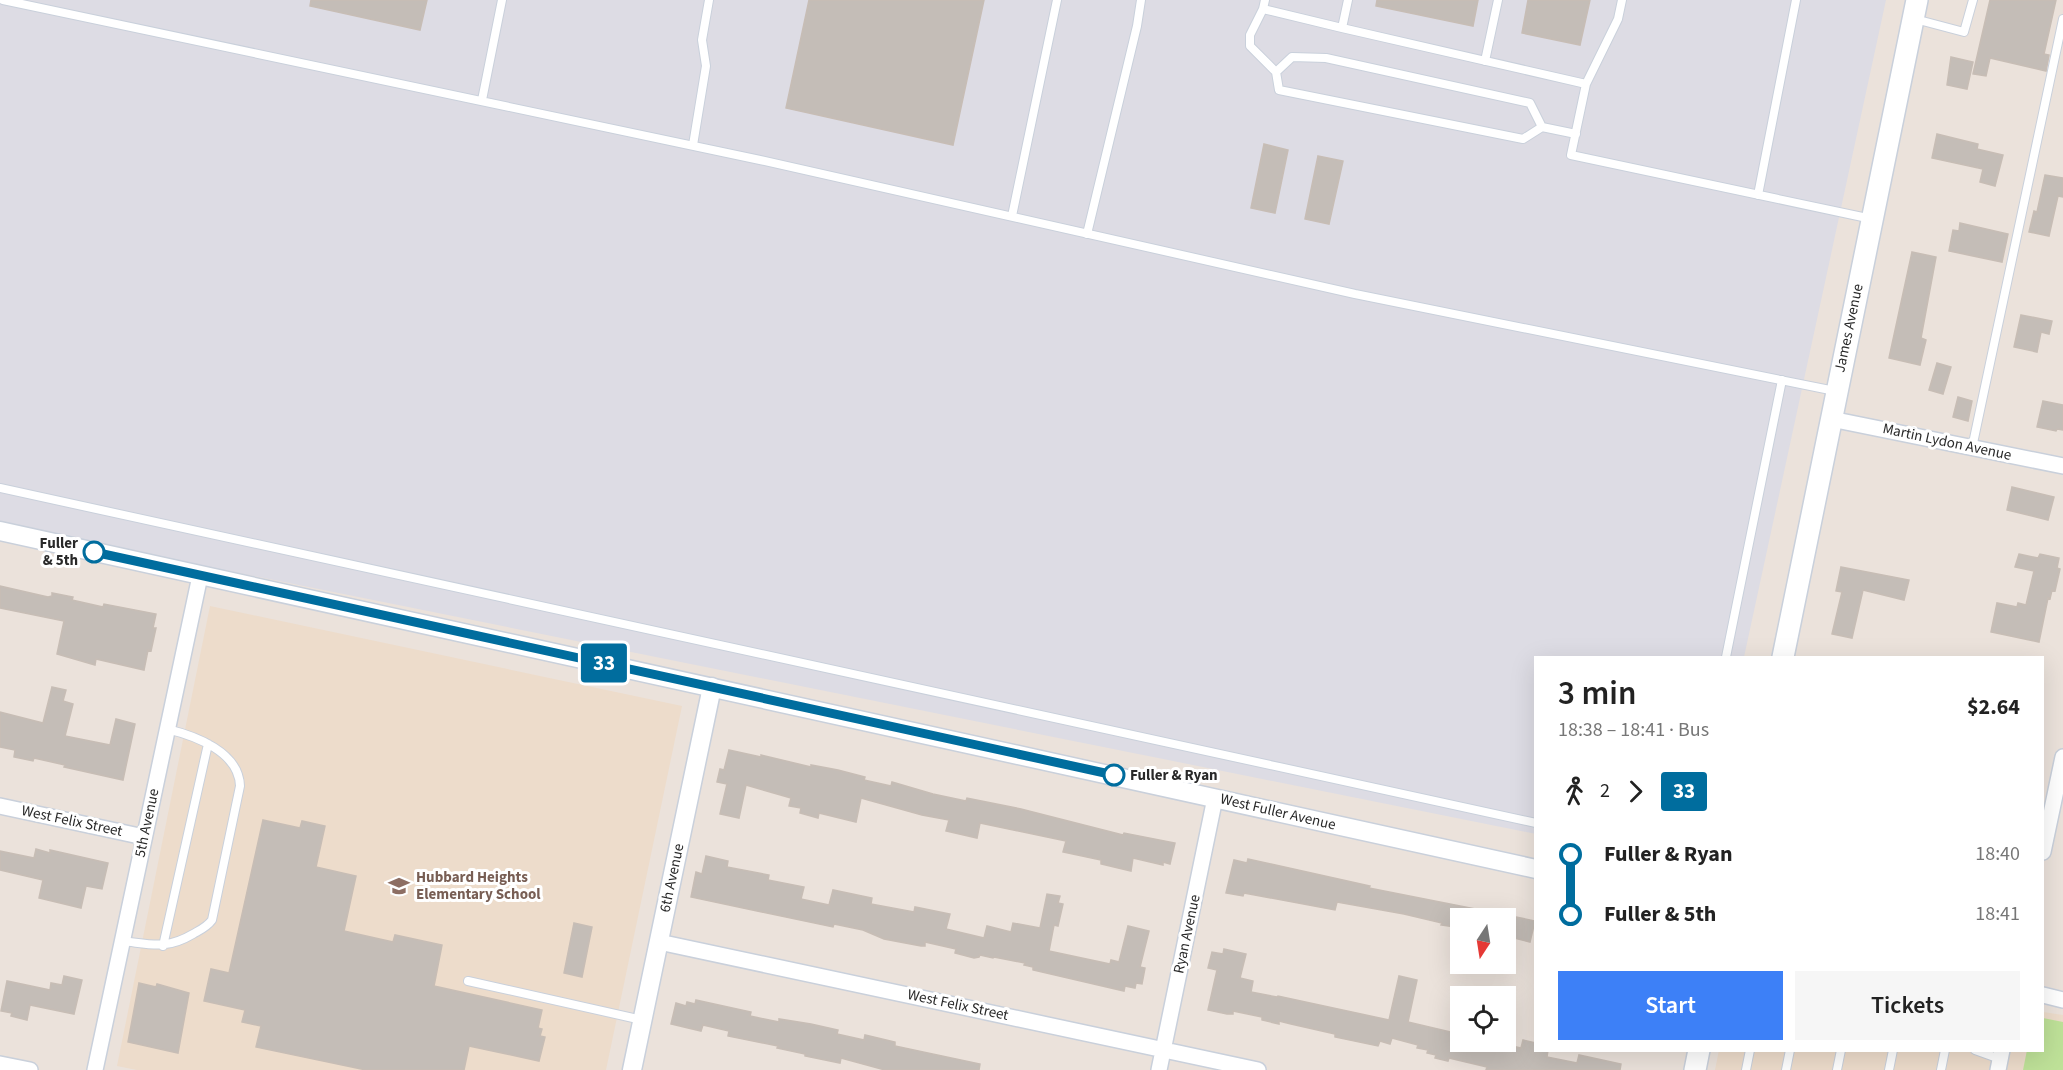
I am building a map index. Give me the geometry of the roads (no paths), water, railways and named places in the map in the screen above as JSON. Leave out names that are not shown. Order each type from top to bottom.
[{"type":"main road","name":"James Avenue","points":[[1783,656],[1915,9]]},
{"type":"main road","points":[[1695,1070],[1700,1052]]},
{"type":"street","name":"Martin Lydon Avenue","points":[[1831,419],[2063,466]]},
{"type":"street","name":"West Fuller Avenue","points":[[0,531],[1534,869]]},
{"type":"street","name":"5th Avenue","points":[[95,1070],[200,576]]},
{"type":"street","name":"6th Avenue","points":[[632,1070],[712,687]]},
{"type":"street","points":[[2044,847],[2063,757]]},
{"type":"street","name":"Ryan Avenue","points":[[1158,1070],[1215,798]]},
{"type":"street","name":"West Felix Street","points":[[0,806],[144,837]]},
{"type":"street","name":"West Felix Street","points":[[659,942],[1258,1070]]},
{"type":"street","points":[[2044,995],[2063,1000]]},
{"type":"street","points":[[0,1064],[30,1070]]},
{"type":"lane","points":[[3,0],[693,145],[1355,294],[1836,392]]},
{"type":"lane","points":[[482,100],[502,0]]},
{"type":"lane","points":[[693,145],[706,66],[702,40],[709,0]]},
{"type":"lane","points":[[1012,216],[1057,0]]},
{"type":"lane","points":[[1087,234],[1137,26],[1141,0]]},
{"type":"lane","points":[[1265,0],[1250,35],[1250,46],[1276,72],[1280,90],[1523,139],[1542,128],[1576,134]]},
{"type":"lane","points":[[1342,28],[1348,0]]},
{"type":"lane","points":[[1485,61],[1498,0]]},
{"type":"lane","points":[[1622,0],[1618,19],[1586,84],[1571,155],[1872,219]]},
{"type":"lane","points":[[1758,195],[1796,0]]},
{"type":"lane","points":[[1915,9],[1964,32],[1973,0]]},
{"type":"lane","points":[[1263,9],[1586,84]]},
{"type":"lane","points":[[1972,448],[2063,19]]},
{"type":"lane","points":[[1276,72],[1293,57],[1326,58],[1530,103],[1542,128]]},
{"type":"lane","points":[[1726,656],[1782,380]]},
{"type":"lane","points":[[0,488],[1534,823]]},
{"type":"lane","points":[[122,941],[163,946],[178,943],[208,925],[212,920],[240,786],[240,776],[235,765],[208,744],[197,738],[167,729]]},
{"type":"lane","points":[[163,946],[208,744]]},
{"type":"lane","points":[[468,981],[642,1020]]},
{"type":"lane","points":[[1746,1070],[1750,1052]]},
{"type":"lane","points":[[1786,1070],[1790,1052]]},
{"type":"lane","points":[[1838,1070],[1841,1052]]},
{"type":"lane","points":[[1889,1070],[1893,1052]]},
{"type":"lane","points":[[1941,1070],[1945,1052]]},
{"type":"lane","points":[[1980,1052],[2000,1060]]},
{"type":"place","name":"Fuller & 5th","points":[[94,552]]},
{"type":"place","name":"Fuller & Ryan","points":[[1114,775]]},
{"type":"place","name":"Hubbard Heights Elementary School","points":[[399,886]]}]
